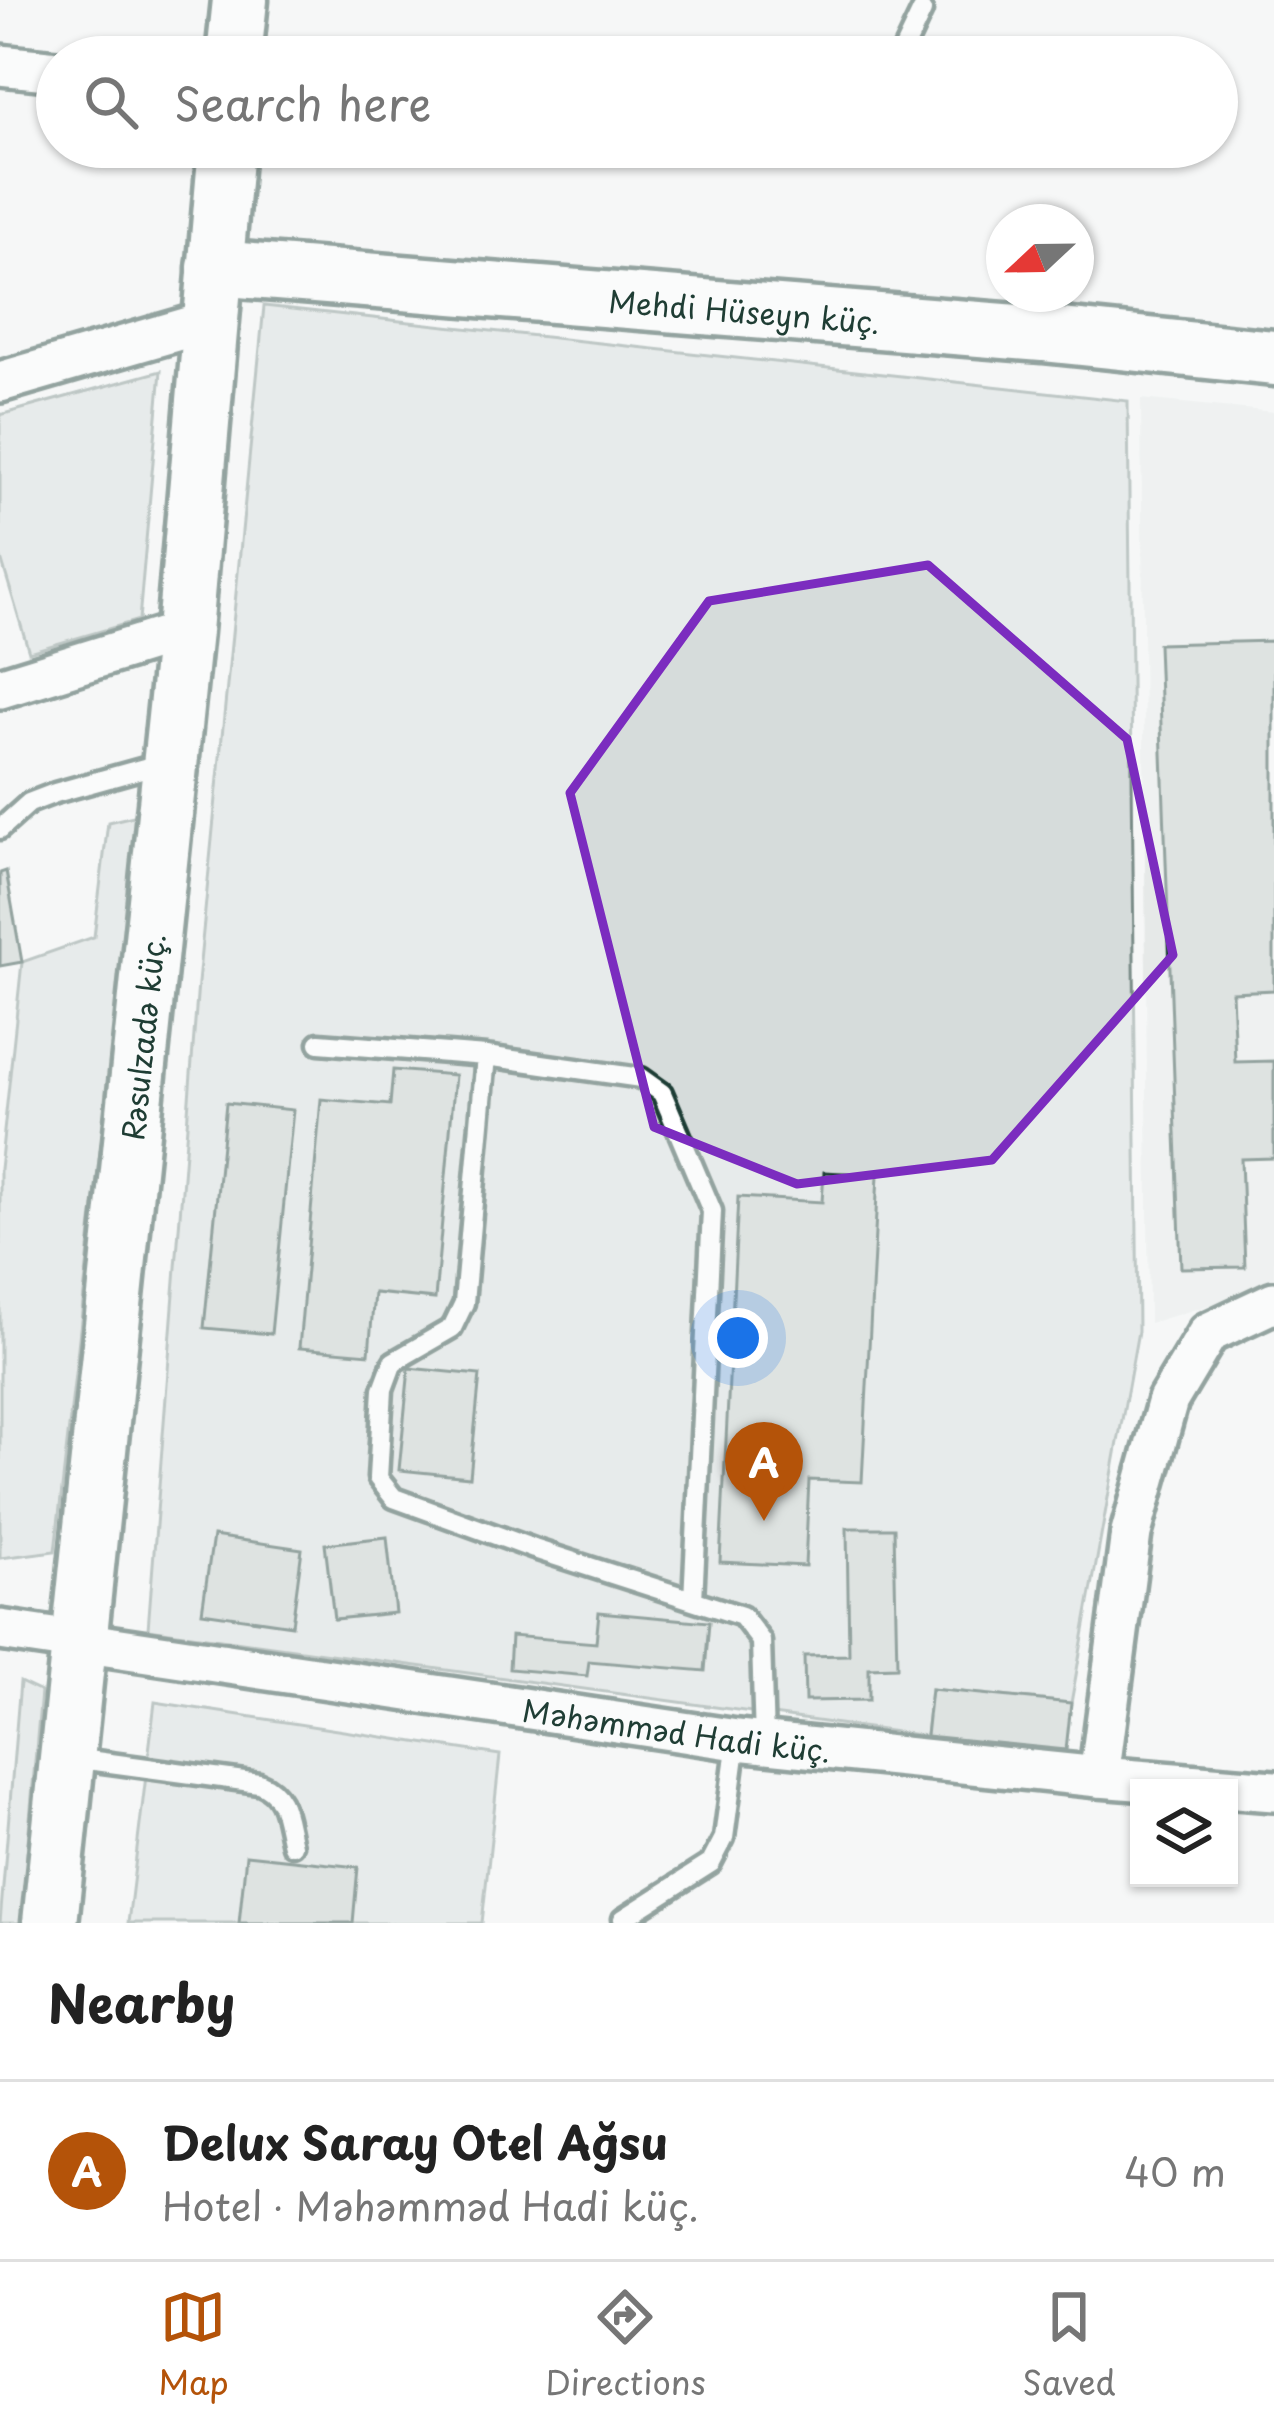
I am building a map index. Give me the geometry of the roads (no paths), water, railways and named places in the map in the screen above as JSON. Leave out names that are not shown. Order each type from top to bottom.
[{"type":"main road","points":[[236,36],[240,0]]},
{"type":"main road","name":"Rəsulzadə küç.","points":[[50,1923],[184,632],[224,168]]},
{"type":"main road","name":"Mehdi Hüseyn küç.","points":[[215,268],[1043,334],[1274,358]]},
{"type":"street","points":[[0,64],[36,68]]},
{"type":"street","points":[[0,382],[210,321]]},
{"type":"street","points":[[0,688],[184,632]]},
{"type":"street","points":[[1099,1777],[1131,1533],[1168,1400],[1208,1333],[1274,1302]]},
{"type":"street","name":"Məhəmməd Hadi küç.","points":[[1,1630],[750,1741],[1274,1791]]},
{"type":"lane","points":[[910,36],[922,11]]},
{"type":"lane","points":[[0,829],[29,803],[171,761]]},
{"type":"lane","points":[[319,1043],[485,1055],[641,1078],[662,1094],[712,1211],[693,1600]]},
{"type":"lane","points":[[485,1055],[464,1304],[452,1328],[393,1362],[383,1389],[378,1478],[394,1498],[742,1616],[761,1641],[750,1741],[724,1838],[711,1863],[623,1919]]},
{"type":"lane","points":[[0,1646],[1,1630]]},
{"type":"lane","points":[[68,1757],[259,1783],[279,1795],[292,1845]]},
{"type":"place","name":"Delux Saray Otel Ağsu","points":[[764,1521]]}]
